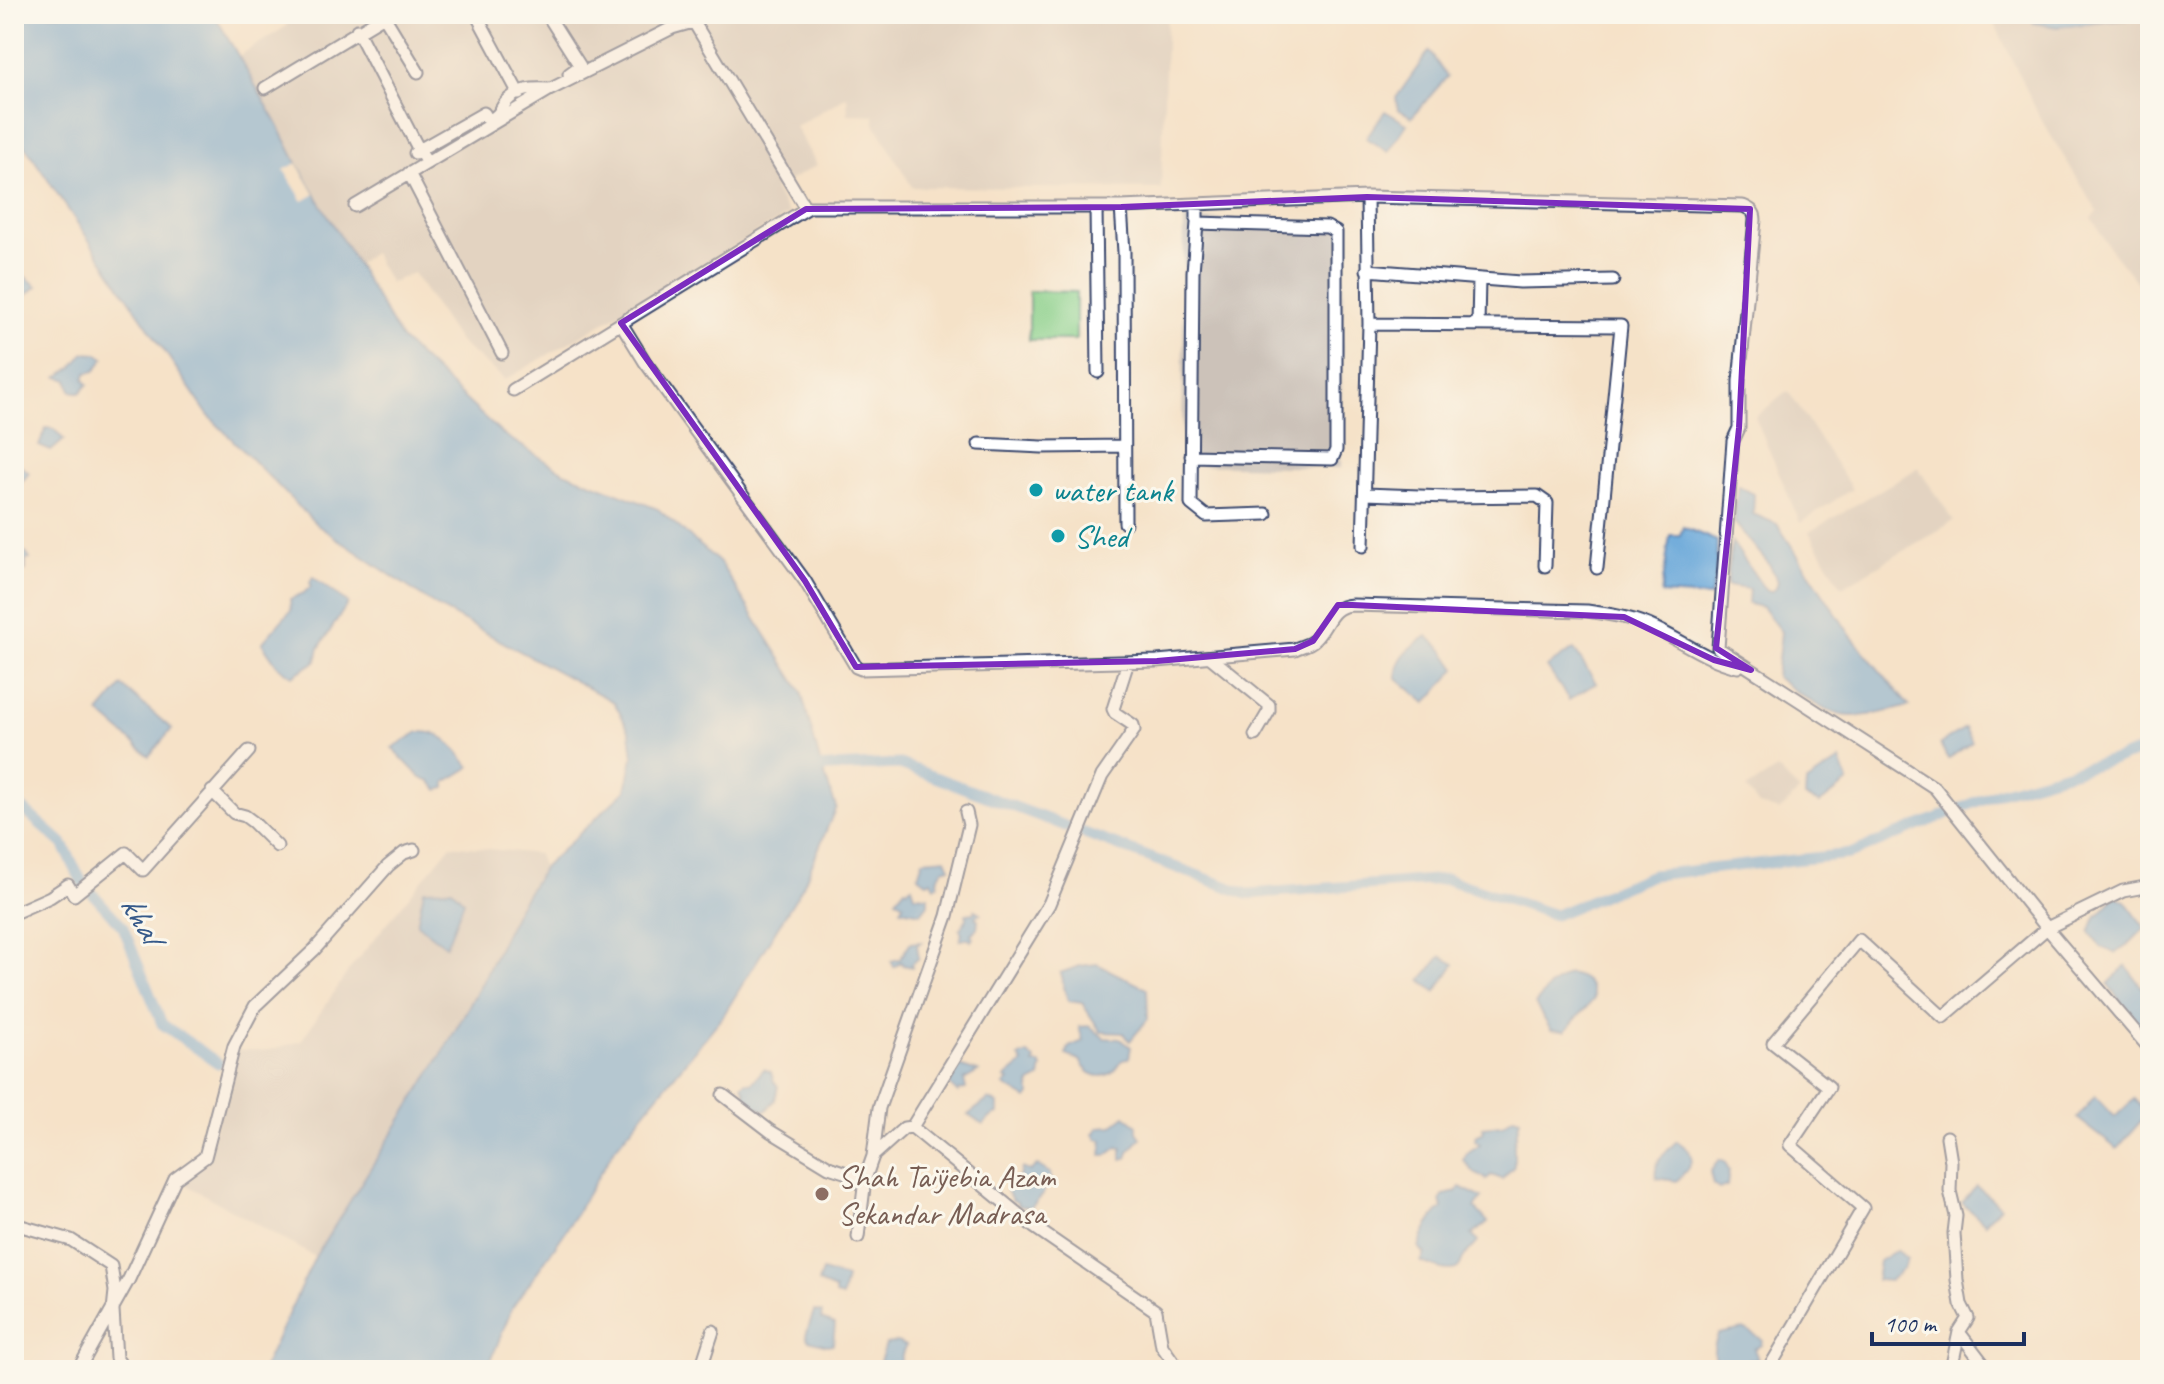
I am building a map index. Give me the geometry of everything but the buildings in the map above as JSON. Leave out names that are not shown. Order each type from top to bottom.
[{"type":"street","points":[[476,14],[519,94]]},
{"type":"street","points":[[416,152],[484,113],[489,121],[501,113],[506,102],[529,88],[549,90],[580,66],[547,14]]},
{"type":"street","points":[[265,88],[385,15],[418,72]]},
{"type":"street","points":[[355,206],[549,90],[691,18],[806,209]]},
{"type":"street","points":[[357,30],[416,152],[427,163]]},
{"type":"street","points":[[409,173],[502,353]]},
{"type":"street","points":[[1363,546],[1369,324],[1367,197]]},
{"type":"street","points":[[513,390],[806,209],[960,205],[1121,207],[1367,197],[1743,206],[1750,209],[1755,220],[1739,381],[1739,428],[1733,441],[1717,644],[1724,654],[1935,788],[2047,928],[2150,1049]]},
{"type":"street","points":[[1197,204],[1193,272],[1191,504],[1206,516],[1266,514]]},
{"type":"street","points":[[1096,207],[1098,372]]},
{"type":"street","points":[[1121,207],[1124,252],[1125,523]]},
{"type":"street","points":[[1191,456],[1332,459],[1336,450],[1336,232],[1327,227],[1197,223]]},
{"type":"street","points":[[1367,270],[1520,282],[1613,280]]},
{"type":"street","points":[[1478,325],[1479,279]]},
{"type":"street","points":[[621,323],[645,362],[805,581],[856,667],[878,669],[1128,662],[1210,657],[1304,646],[1313,641],[1341,605],[1587,611],[1624,617],[1648,625],[1714,660],[1751,670]]},
{"type":"street","points":[[1369,324],[1621,326],[1597,568]]},
{"type":"street","points":[[979,444],[1124,446]]},
{"type":"street","points":[[1365,494],[1537,496],[1547,503],[1545,566]]},
{"type":"street","points":[[1210,657],[1269,705],[1269,711],[1255,735]]},
{"type":"street","points":[[912,1127],[1049,904],[1102,776],[1134,730],[1133,725],[1113,709],[1128,662]]},
{"type":"street","points":[[14,913],[68,885],[74,895],[126,853],[143,870],[249,751]]},
{"type":"street","points":[[212,791],[234,813],[253,822],[277,846]]},
{"type":"street","points":[[858,1237],[865,1179],[873,1156],[879,1108],[947,916],[969,825],[966,812]]},
{"type":"street","points":[[78,1370],[113,1310],[175,1179],[205,1157],[234,1046],[255,1006],[314,950],[388,866],[404,853],[414,850]]},
{"type":"street","points":[[1768,1370],[1863,1208],[1790,1145],[1829,1087],[1773,1043],[1859,940],[1943,1017],[2047,928],[2123,891],[2150,886]]},
{"type":"street","points":[[723,1095],[770,1131],[829,1167],[865,1179]]},
{"type":"street","points":[[873,1156],[904,1128],[912,1127],[1034,1227],[1156,1311],[1162,1346],[1179,1370]]},
{"type":"street","points":[[1947,1137],[1951,1162],[1950,1191],[1956,1216],[1957,1280],[1961,1304],[1968,1318],[1959,1332],[1951,1370]]},
{"type":"street","points":[[14,1224],[71,1240],[111,1266],[115,1291],[116,1358],[122,1366],[133,1370]]},
{"type":"street","points":[[704,1370],[701,1368],[713,1331]]},
{"type":"street","points":[[1959,1332],[1988,1370]]},
{"type":"highlighted area","points":[[1367,197],[1750,209],[1739,428],[1716,648],[1751,670],[1714,660],[1624,617],[1352,605],[1338,605],[1313,641],[1295,649],[1157,661],[856,667],[805,581],[621,323],[806,209],[1121,207]]},
{"type":"shaded area","points":[[281,14],[1167,14],[1161,189],[912,187],[874,122],[874,115],[848,114],[847,96],[795,127],[817,165],[774,189],[789,214],[505,380],[459,342],[413,273],[390,283],[373,253],[357,264],[237,57],[287,26]]},
{"type":"shaded area","points":[[1990,14],[2150,14],[2150,299],[2108,246],[2092,218],[2098,212],[2040,118]]},
{"type":"shaded area","points":[[1184,219],[1344,221],[1341,468],[1182,465]]},
{"type":"shaded area","points":[[1788,391],[1852,489],[1800,523],[1755,417]]},
{"type":"shaded area","points":[[1918,468],[1954,521],[1842,587],[1809,532]]},
{"type":"shaded area","points":[[1777,769],[1800,791],[1779,811],[1759,805],[1746,789]]},
{"type":"shaded area","points":[[451,845],[538,854],[543,868],[517,909],[483,981],[442,1053],[315,1257],[183,1183],[207,1159],[235,1050],[270,1050],[301,1041],[349,970]]},
{"type":"green space","points":[[1029,291],[1076,292],[1076,340],[1029,340]]},
{"type":"water","points":[[14,14],[214,14],[401,339],[501,433],[564,472],[658,509],[720,563],[801,691],[836,807],[803,886],[723,1016],[615,1148],[563,1235],[512,1308],[487,1370],[262,1370],[315,1257],[442,1054],[483,981],[517,909],[543,868],[626,790],[633,757],[630,732],[614,702],[436,606],[317,525],[208,415],[14,130]]},
{"type":"water","points":[[2028,14],[2150,14],[2150,17],[2057,27],[2034,23]]},
{"type":"water","points":[[1429,51],[1447,77],[1412,117],[1398,109],[1396,98]]},
{"type":"water","points":[[1385,111],[1407,124],[1388,152],[1366,138]]},
{"type":"water","points":[[14,268],[37,286],[14,302]]},
{"type":"water","points":[[84,353],[98,354],[104,358],[95,371],[86,373],[84,380],[88,384],[80,393],[71,391],[68,380],[58,377],[73,367]]},
{"type":"water","points":[[46,428],[54,429],[64,440],[51,451],[39,446]]},
{"type":"water","points":[[14,460],[29,473],[14,492]]},
{"type":"water","points":[[1738,486],[1754,494],[1753,514],[1777,524],[1851,636],[1909,706],[1866,715],[1841,715],[1815,704],[1776,677],[1781,632],[1762,607],[1748,604],[1749,589],[1727,586],[1732,542],[1765,590],[1770,592],[1776,588],[1778,581],[1769,564],[1734,522]]},
{"type":"water","points":[[1683,527],[1717,541],[1716,574],[1710,597],[1661,594],[1670,535],[1680,535]]},
{"type":"water","points":[[14,546],[30,559],[26,560],[26,570],[17,567],[14,570]]},
{"type":"water","points":[[313,577],[348,603],[319,648],[316,661],[292,676],[277,665],[262,643],[291,610],[290,599],[304,593],[311,586]]},
{"type":"water","points":[[1427,636],[1443,650],[1456,669],[1426,703],[1397,678],[1397,671],[1405,653]]},
{"type":"water","points":[[1574,649],[1596,683],[1569,700],[1547,667]]},
{"type":"water","points":[[122,686],[172,729],[149,756],[99,713]]},
{"type":"water","points":[[1965,728],[1972,742],[1948,759],[1940,744]]},
{"type":"water","points":[[419,732],[443,738],[470,767],[446,782],[446,788],[438,790],[431,782],[421,778],[392,748]]},
{"type":"water","points":[[1840,760],[1848,782],[1820,803],[1805,797],[1806,783]]},
{"type":"water","points":[[946,858],[950,867],[943,869],[937,879],[938,885],[918,876],[923,860]]},
{"type":"water","points":[[912,886],[915,895],[928,896],[928,904],[921,913],[901,909],[904,904],[896,899],[905,888]]},
{"type":"water","points":[[452,889],[464,901],[446,946],[417,924],[424,890]]},
{"type":"water","points":[[2116,896],[2125,901],[2145,928],[2115,953],[2101,947],[2090,932],[2096,917]]},
{"type":"water","points":[[975,910],[981,913],[975,917],[978,920],[977,928],[971,934],[973,938],[971,941],[968,938],[960,940],[966,914]]},
{"type":"water","points":[[921,942],[917,945],[919,958],[911,964],[912,967],[901,962],[894,967],[891,961],[900,959],[910,943]]},
{"type":"water","points":[[1441,956],[1454,964],[1436,992],[1421,980]]},
{"type":"water","points":[[1097,964],[1147,989],[1148,1019],[1130,1041],[1123,1033],[1101,1032],[1082,1003],[1068,1001],[1060,973]]},
{"type":"water","points":[[2126,966],[2150,998],[2150,1042],[2108,984]]},
{"type":"water","points":[[1568,974],[1586,981],[1594,999],[1565,1031],[1551,1030],[1535,1004],[1549,987]]},
{"type":"water","points":[[1090,1026],[1104,1038],[1120,1039],[1131,1047],[1129,1058],[1106,1075],[1089,1072],[1080,1060],[1066,1055],[1069,1047],[1083,1041],[1079,1027]]},
{"type":"water","points":[[1028,1054],[1035,1060],[1034,1064],[1042,1067],[1040,1078],[1030,1083],[1027,1099],[1004,1085],[1009,1080],[1005,1078],[1023,1063],[1019,1057]]},
{"type":"water","points":[[956,1065],[978,1072],[964,1080],[966,1089],[958,1093],[950,1085],[949,1077]]},
{"type":"water","points":[[764,1069],[771,1072],[778,1086],[775,1100],[766,1111],[745,1104],[742,1096],[746,1092],[742,1085],[752,1083]]},
{"type":"water","points":[[2095,1096],[2115,1117],[2134,1099],[2147,1114],[2117,1149],[2077,1118]]},
{"type":"water","points":[[989,1099],[998,1104],[998,1114],[983,1125],[968,1115]]},
{"type":"water","points":[[1125,1116],[1137,1125],[1141,1138],[1127,1158],[1122,1159],[1122,1148],[1118,1147],[1101,1156],[1103,1140],[1097,1139],[1094,1134],[1099,1127],[1112,1126]]},
{"type":"water","points":[[1513,1117],[1520,1119],[1514,1143],[1514,1166],[1502,1179],[1491,1175],[1486,1180],[1474,1173],[1463,1160],[1480,1144],[1475,1140],[1484,1132],[1483,1127],[1502,1125]]},
{"type":"water","points":[[1677,1141],[1689,1151],[1690,1165],[1677,1181],[1656,1178],[1658,1162]]},
{"type":"water","points":[[1719,1160],[1725,1162],[1729,1171],[1727,1186],[1719,1189],[1713,1185],[1710,1172]]},
{"type":"water","points":[[1037,1165],[1050,1173],[1051,1179],[1046,1180],[1043,1195],[1031,1207],[1019,1206],[1007,1191],[1020,1176],[1022,1168],[1030,1171]]},
{"type":"water","points":[[1977,1186],[2000,1206],[1985,1223],[1962,1203]]},
{"type":"water","points":[[1460,1187],[1482,1198],[1475,1208],[1488,1222],[1472,1235],[1478,1242],[1456,1269],[1443,1269],[1421,1262],[1425,1254],[1419,1248],[1425,1231],[1443,1208],[1440,1201],[1444,1195],[1457,1192]]},
{"type":"water","points":[[1897,1250],[1907,1259],[1903,1268],[1890,1281],[1876,1280],[1879,1261]]},
{"type":"water","points":[[822,1271],[846,1278],[842,1297],[835,1295],[835,1290],[818,1283]]},
{"type":"water","points":[[814,1311],[822,1313],[821,1319],[835,1324],[833,1344],[808,1340],[806,1335]]},
{"type":"water","points":[[1744,1329],[1762,1339],[1761,1345],[1754,1349],[1758,1359],[1746,1361],[1752,1370],[1714,1370],[1714,1349],[1719,1334]]},
{"type":"water","points":[[897,1342],[906,1346],[898,1369],[894,1369],[880,1361],[886,1344]]},
{"type":"pier","points":[[297,163],[315,194],[303,201],[284,170]]},
{"type":"waterway","points":[[808,768],[900,764],[1247,894],[1446,879],[1555,915],[1652,875],[1850,854],[2000,792],[2150,749]]},
{"type":"waterway","name":"khal","points":[[14,801],[63,844],[82,882],[123,927],[162,1024],[218,1063]]},
{"type":"place","name":"water tank","points":[[1036,490]]},
{"type":"place","name":"Shed","points":[[1058,536]]},
{"type":"place","name":"Shah Taiÿebia Azam Sekandar Madrasa","points":[[822,1194]]}]
